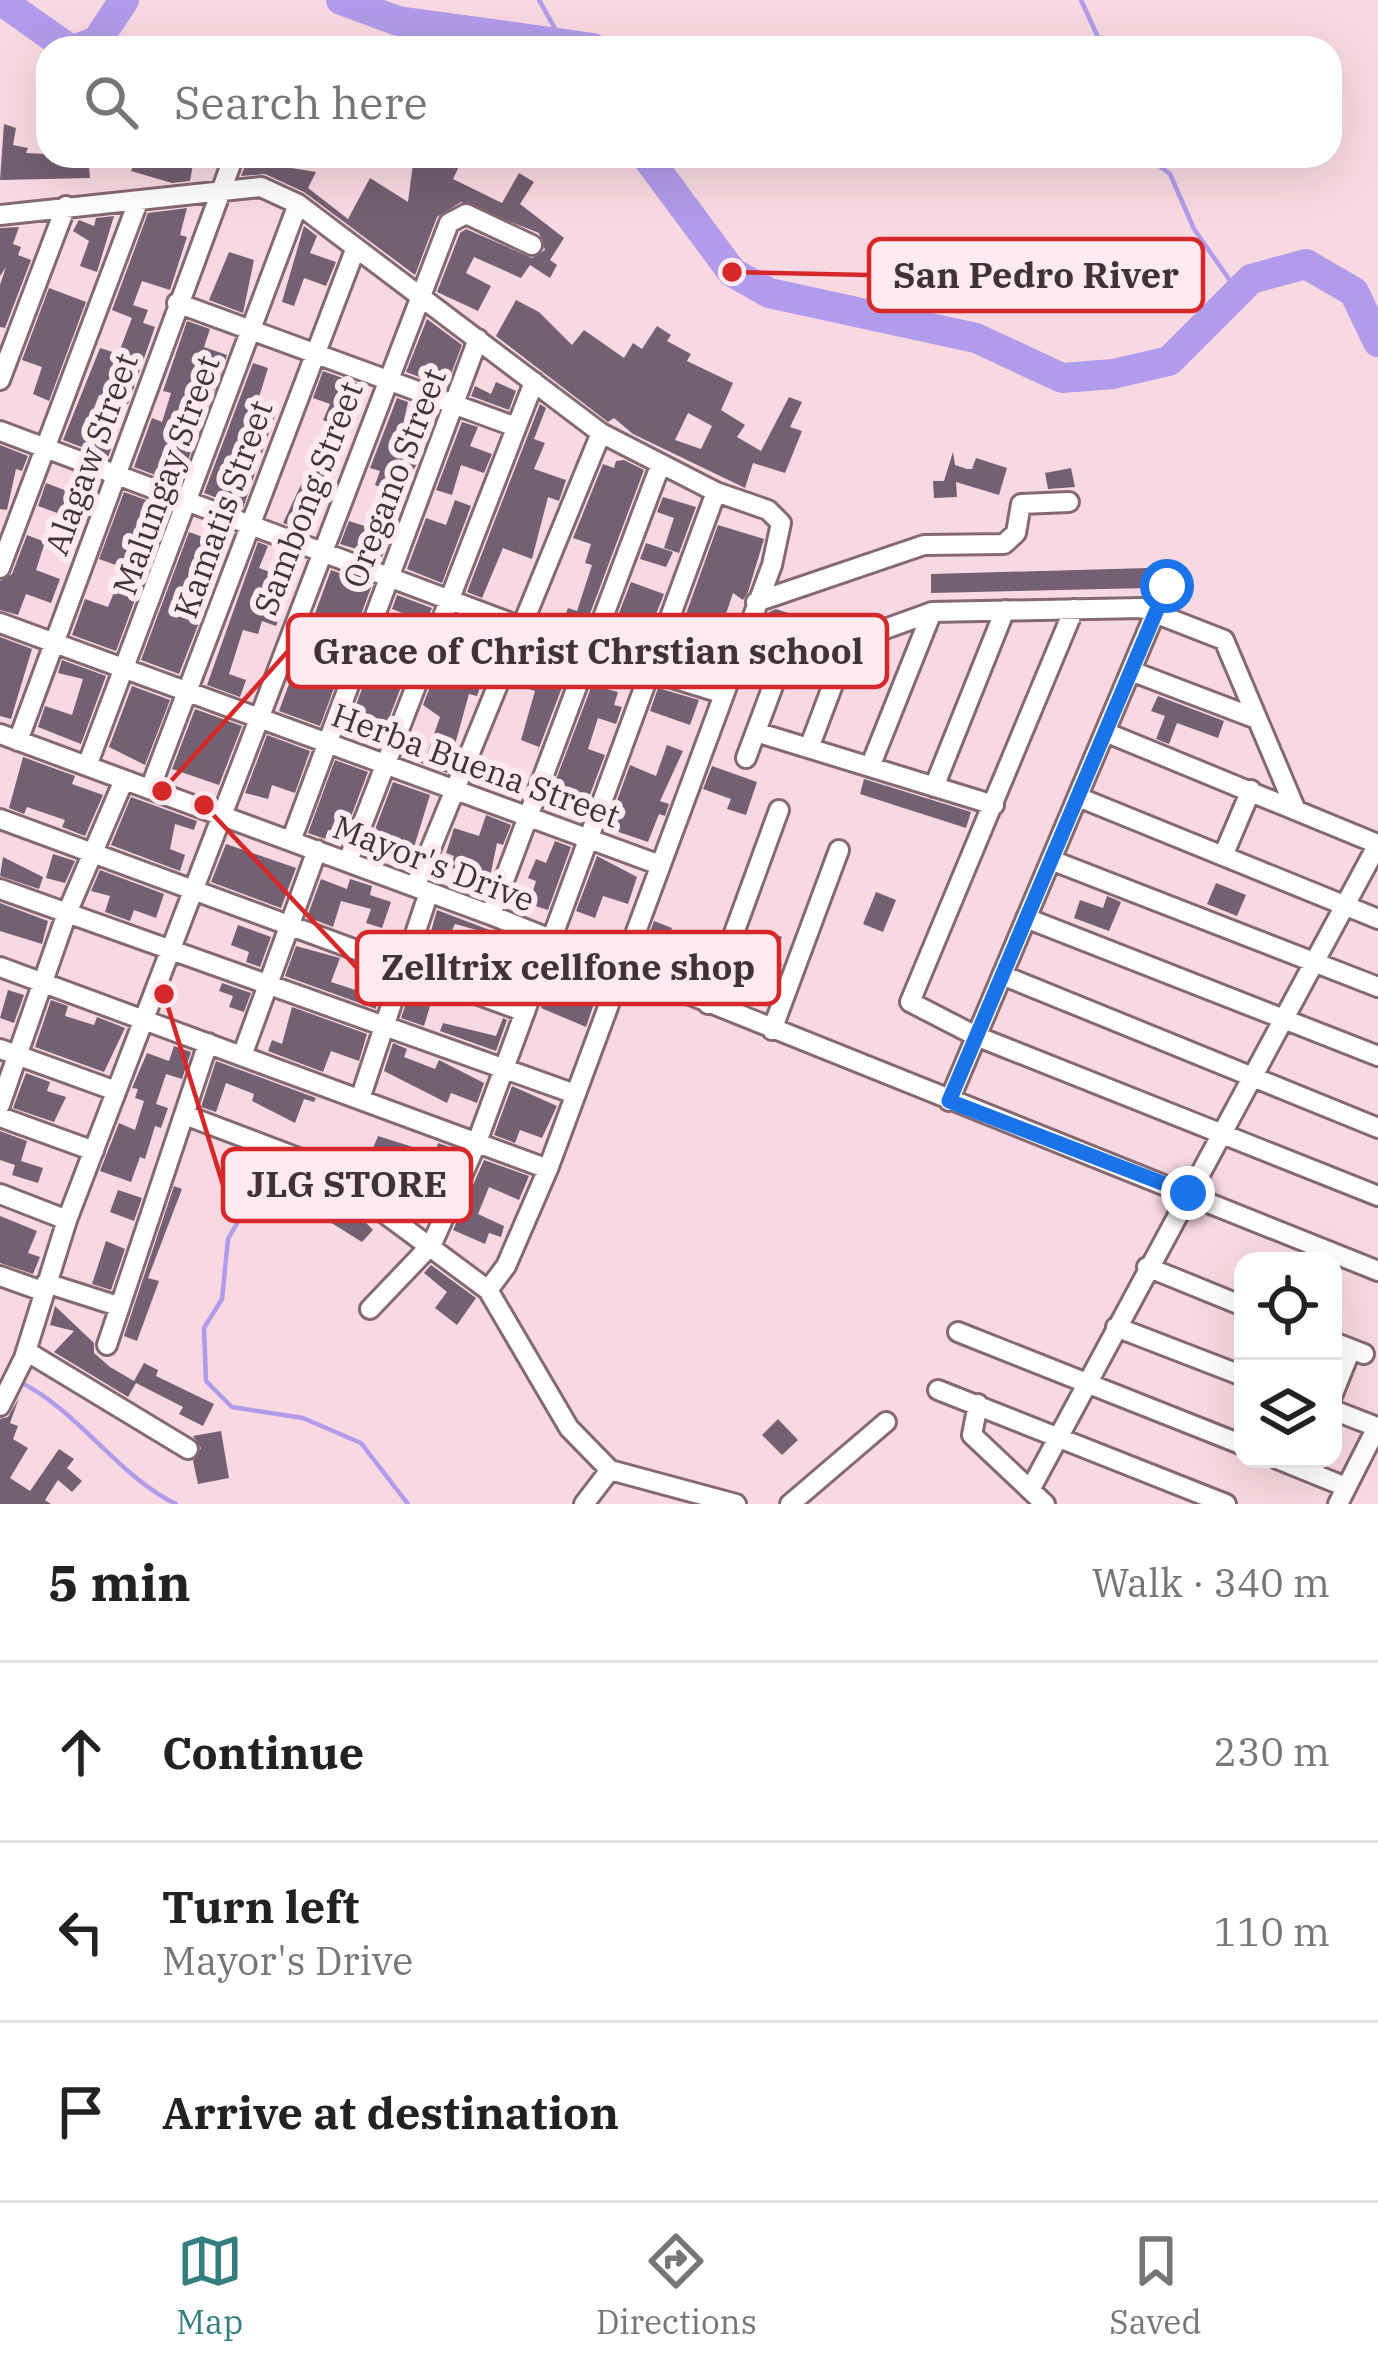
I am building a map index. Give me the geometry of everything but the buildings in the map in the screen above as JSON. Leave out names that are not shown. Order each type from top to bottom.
[{"type":"street","name":"Alagaw Street","points":[[5,738],[54,643],[229,168]]},
{"type":"street","points":[[0,215],[261,188],[298,204],[601,433],[716,492],[768,510],[782,523],[724,694],[548,1168],[506,1266],[488,1291]]},
{"type":"street","points":[[0,568],[138,202]]},
{"type":"street","name":"Malungay Street","points":[[87,766],[298,204]]},
{"type":"street","points":[[0,380],[66,206]]},
{"type":"street","name":"Sambong Street","points":[[3,1400],[25,1354],[67,1220],[418,296],[456,215],[532,245]]},
{"type":"street","name":"Kamatis Street","points":[[149,789],[355,250]]},
{"type":"street","points":[[177,303],[314,349],[516,427]]},
{"type":"street","name":"Oregano Street","points":[[291,841],[478,339]]},
{"type":"street","points":[[348,861],[534,382]]},
{"type":"street","points":[[0,430],[449,595],[588,652],[724,694]]},
{"type":"street","points":[[360,1099],[404,967],[422,889],[457,792],[519,624],[601,433]]},
{"type":"street","points":[[491,915],[660,466]]},
{"type":"street","points":[[370,1309],[432,1244],[477,1142],[716,492]]},
{"type":"street","points":[[756,602],[924,545],[1004,544],[1016,532],[1021,504],[1069,502]]},
{"type":"street","points":[[949,1101],[1167,586]]},
{"type":"street","points":[[1074,609],[910,1002],[976,1036],[1378,1196]]},
{"type":"street","points":[[934,787],[1005,610]]},
{"type":"street","points":[[870,767],[932,612]]},
{"type":"street","points":[[746,758],[780,667],[932,612],[1156,612],[1224,640],[1295,808]]},
{"type":"street","name":"Herba Buena Street","points":[[0,623],[660,865]]},
{"type":"street","points":[[809,748],[849,642]]},
{"type":"street","points":[[1131,671],[1257,719]]},
{"type":"street","points":[[756,732],[994,805]]},
{"type":"street","points":[[978,1404],[972,1435],[1042,1500],[1059,1436],[1376,844],[1105,732]]},
{"type":"street","name":"Mayor's Drive","points":[[5,738],[491,915],[1378,1270]]},
{"type":"street","points":[[0,1105],[8,1052],[124,780]]},
{"type":"street","points":[[1223,856],[1251,790]]},
{"type":"street","points":[[1078,797],[1378,919]]},
{"type":"street","points":[[708,1004],[779,810]]},
{"type":"street","points":[[0,819],[525,1012]]},
{"type":"street","points":[[242,1056],[317,850]]},
{"type":"street","points":[[772,1030],[839,850]]},
{"type":"street","points":[[1051,860],[1378,987]]},
{"type":"street","points":[[0,889],[575,1094]]},
{"type":"street","points":[[1027,918],[1378,1056]]},
{"type":"street","points":[[0,967],[548,1168]]},
{"type":"street","points":[[1002,975],[1378,1128]]},
{"type":"street","points":[[107,1345],[208,1043]]},
{"type":"street","points":[[8,1052],[116,1091]]},
{"type":"street","points":[[185,1115],[303,1156],[432,1244],[488,1291],[568,1428],[610,1470],[736,1504]]},
{"type":"street","points":[[0,1117],[94,1151]]},
{"type":"street","points":[[0,1194],[67,1220]]},
{"type":"street","points":[[1148,1268],[1234,1302]]},
{"type":"street","points":[[0,1276],[118,1306]]},
{"type":"street","points":[[1116,1327],[1234,1373]]},
{"type":"street","points":[[958,1332],[1234,1441]]},
{"type":"street","points":[[25,1354],[188,1449]]},
{"type":"street","points":[[938,1390],[1226,1504]]},
{"type":"street","points":[[1293,1468],[1342,1495],[1377,1427],[1342,1413]]},
{"type":"street","points":[[790,1504],[886,1422]]},
{"type":"street","points":[[584,1504],[610,1470]]},
{"type":"waterway","points":[[0,0],[51,36]]},
{"type":"waterway","points":[[100,36],[124,0]]},
{"type":"waterway","points":[[341,0],[398,21],[506,36]]},
{"type":"waterway","points":[[539,0],[559,36]]},
{"type":"waterway","points":[[1081,0],[1098,36]]},
{"type":"waterway","points":[[655,168],[732,272],[769,293],[976,338],[1062,378],[1113,374],[1169,361],[1251,279],[1306,264],[1354,292],[1378,342]]},
{"type":"waterway","points":[[1162,168],[1170,174],[1194,229],[1238,292]]},
{"type":"waterway","points":[[273,1160],[228,1239],[222,1299],[204,1328],[206,1381],[232,1407],[303,1418],[361,1443],[408,1504]]},
{"type":"waterway","points":[[16,1380],[59,1408],[134,1476],[176,1504]]},
{"type":"place","name":"San Pedro River","points":[[732,272]]},
{"type":"place","name":"Grace of Christ Chrstian school","points":[[162,791]]},
{"type":"place","name":"Zelltrix cellfone shop","points":[[204,805]]},
{"type":"place","name":"JLG STORE","points":[[164,994]]},
{"type":"route","points":[[1167,586],[949,1101],[1188,1193]]}]
